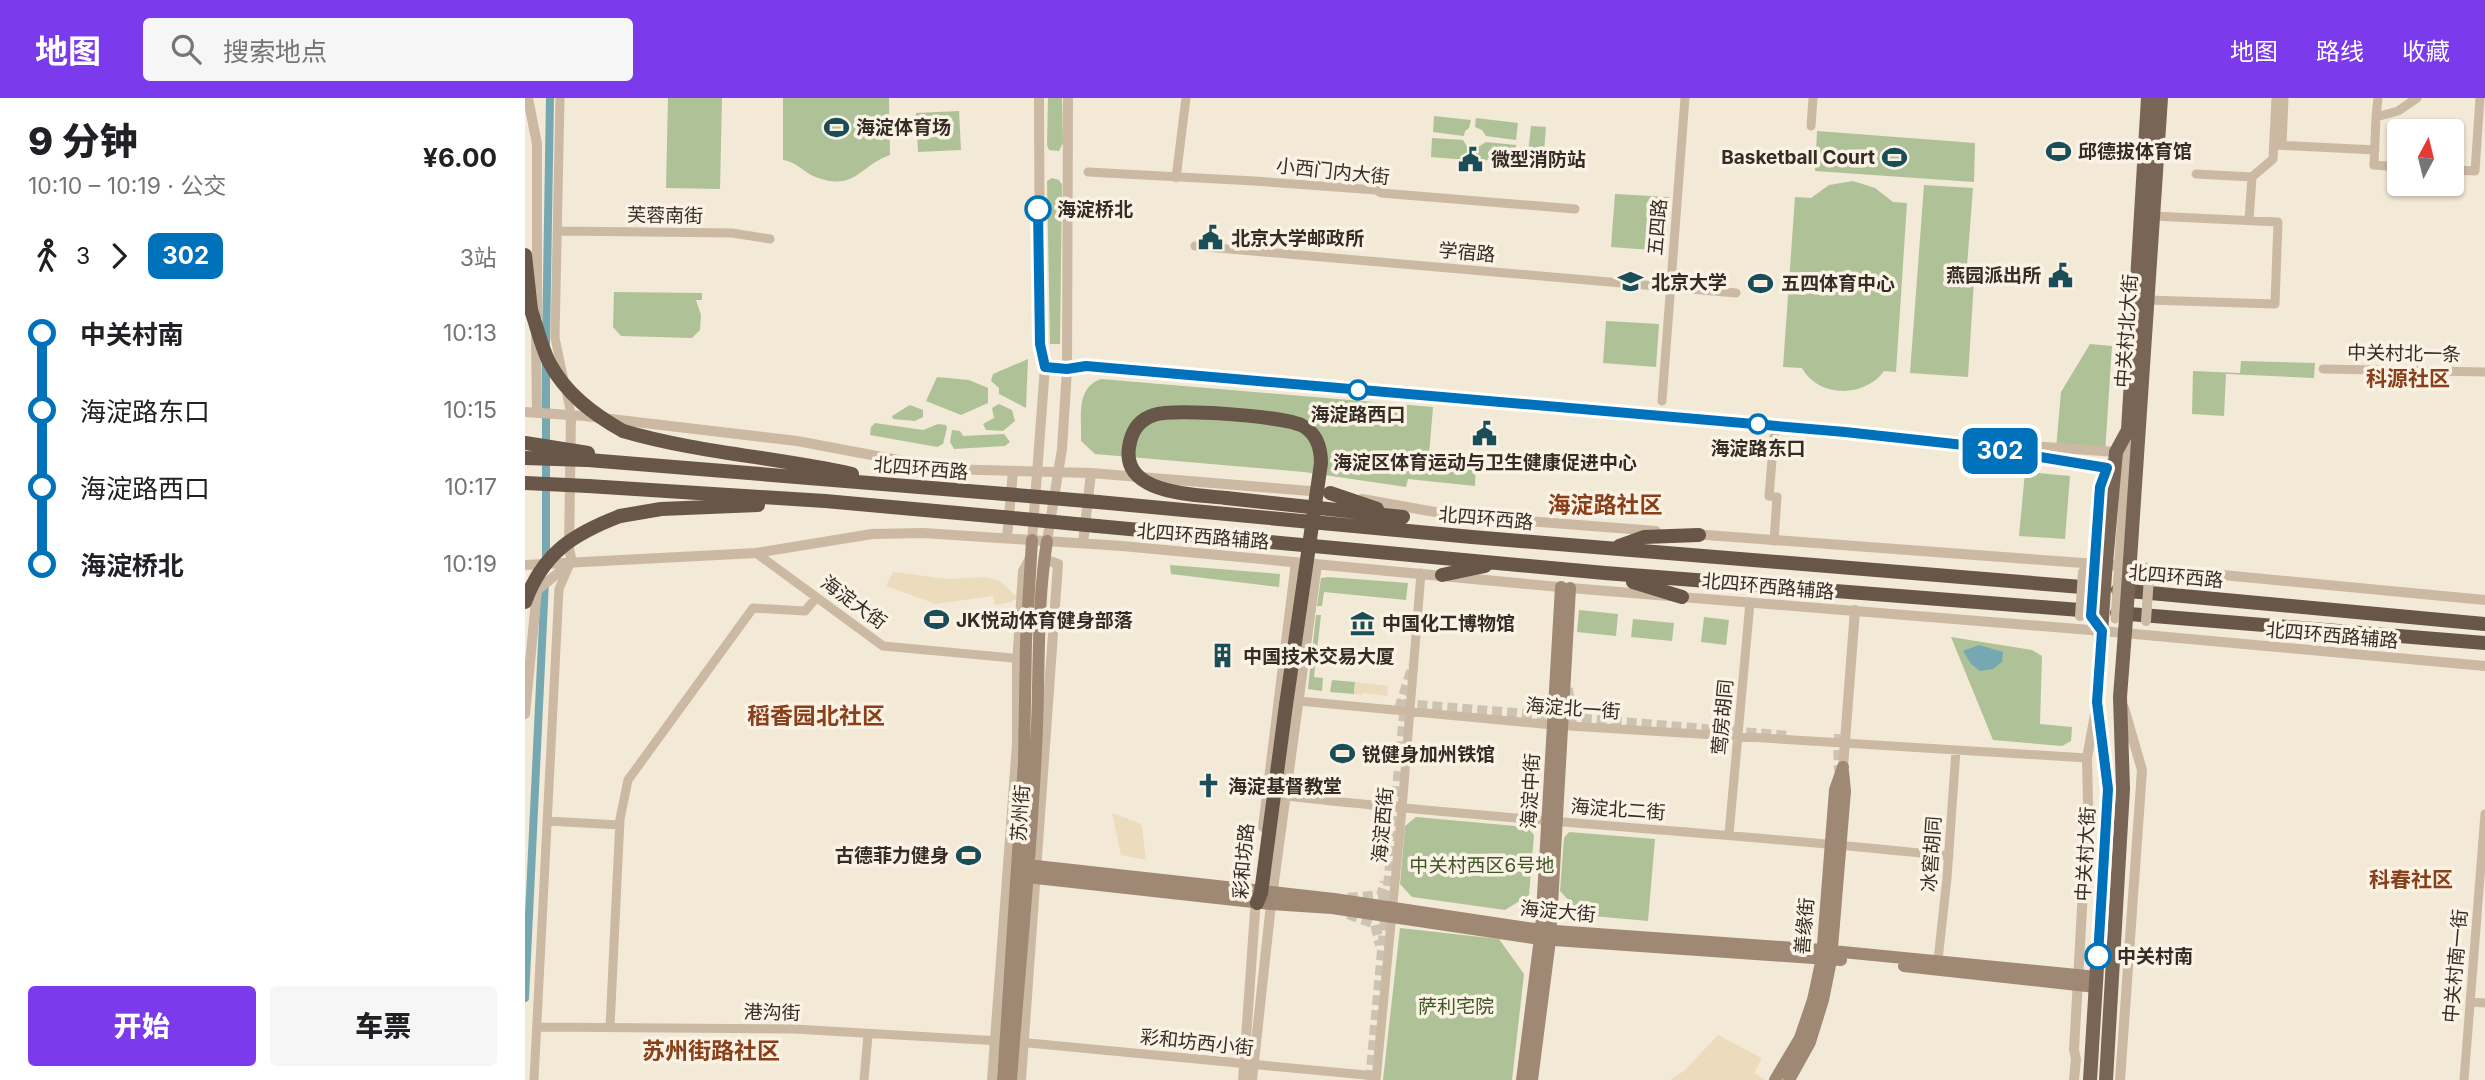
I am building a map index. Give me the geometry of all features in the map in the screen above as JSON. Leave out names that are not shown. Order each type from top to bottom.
[{"type":"highway","points":[[525,255],[531,310],[548,360],[567,390],[595,415],[623,431],[664,443],[808,464],[904,486]]},
{"type":"highway","points":[[1263,897],[1292,703],[1321,463],[1321,451],[1315,438],[1305,427],[1288,421],[1182,412],[1154,415],[1138,424],[1130,444],[1133,470],[1145,481],[1166,491],[1226,498],[1403,517]]},
{"type":"highway","points":[[525,443],[588,456]]},
{"type":"highway","points":[[525,457],[588,456]]},
{"type":"highway","name":"北四环西路","points":[[588,456],[1472,537],[2163,593],[2485,624]]},
{"type":"highway","points":[[525,483],[825,501],[1605,573],[2485,643]]},
{"type":"highway","points":[[1330,493],[1472,537]]},
{"type":"highway","points":[[525,602],[532,584],[547,560],[566,542],[591,527],[620,516],[660,509],[825,501]]},
{"type":"highway","points":[[1616,548],[1644,537],[1699,535]]},
{"type":"highway","points":[[1442,575],[1501,563]]},
{"type":"highway","points":[[1605,573],[1682,597]]},
{"type":"main road","name":"中关村北大街","points":[[2106,569],[2116,452],[2128,430],[2148,98]]},
{"type":"main road","name":"中关村北大街","points":[[2106,569],[2147,300],[2161,98]]},
{"type":"main road","name":"苏州街","points":[[1027,871],[1021,659],[1032,540]]},
{"type":"main road","name":"苏州街","points":[[1003,1080],[1010,1042],[1027,871],[1036,750],[1038,650],[1047,541]]},
{"type":"main road","name":"中关村大街","points":[[2089,1080],[2108,789],[2097,702],[2106,622],[2106,569]]},
{"type":"main road","name":"中关村大街","points":[[2105,1080],[2119,971],[2123,789],[2120,697],[2106,622],[2106,569]]},
{"type":"main road","name":"海淀中街","points":[[1532,1080],[1546,935],[1566,587]]},
{"type":"main road","name":"善缘街","points":[[1789,1080],[1810,1042],[1823,1000],[1835,844],[1845,791],[1843,767]]},
{"type":"main road","name":"海淀大街","points":[[1027,871],[1263,897],[1334,899],[1391,913],[1546,935],[1938,960],[2096,982]]},
{"type":"main road","name":"海淀中街","points":[[1523,1080],[1546,935]]},
{"type":"main road","name":"海淀大街","points":[[1827,955],[1948,970],[2078,980]]},
{"type":"main road","name":"善缘街","points":[[1775,1080],[1800,1038],[1827,955]]},
{"type":"main road","name":"苏州街","points":[[1010,1042],[1011,1080]]},
{"type":"street","points":[[528,98],[537,144],[538,264],[530,371],[537,413]]},
{"type":"street","points":[[534,1080],[559,589],[569,549],[568,414],[555,338],[560,98]]},
{"type":"street","points":[[527,564],[756,553],[872,534],[923,533],[1032,540],[1045,367],[1040,344],[1039,98]]},
{"type":"street","points":[[1047,541],[1062,449],[1067,369],[1068,98]]},
{"type":"street","points":[[1176,178],[1186,98]]},
{"type":"street","name":"五四路","points":[[1663,401],[1669,288],[1685,98]]},
{"type":"street","points":[[1811,126],[1813,98]]},
{"type":"street","points":[[2276,98],[2278,145]]},
{"type":"street","points":[[2196,174],[2252,177],[2273,159],[2278,145],[2284,98]]},
{"type":"street","points":[[2378,98],[2374,165],[2387,166]]},
{"type":"street","points":[[2376,117],[2398,111],[2417,98]]},
{"type":"street","points":[[2464,171],[2475,171],[2480,98]]},
{"type":"street","points":[[2278,145],[2375,150]]},
{"type":"street","name":"小西门内大街","points":[[1088,173],[1375,190],[1381,193],[1423,197],[1575,209]]},
{"type":"street","points":[[2249,220],[2252,177]]},
{"type":"street","points":[[2147,300],[2275,304],[2278,222],[2153,216]]},
{"type":"street","name":"芙蓉南街","points":[[559,231],[732,233],[770,239]]},
{"type":"street","name":"学宿路","points":[[1195,246],[1736,293]]},
{"type":"street","points":[[1045,367],[1100,367],[1775,425],[1973,446],[2107,468]]},
{"type":"street","name":"中关村北一条","points":[[2323,369],[2485,372]]},
{"type":"street","name":"北四环西路","points":[[525,412],[568,414],[797,441],[946,469],[1059,472]]},
{"type":"street","points":[[1774,541],[1777,497],[1769,496],[1775,425]]},
{"type":"street","name":"中关村北大街","points":[[2106,569],[2128,430]]},
{"type":"street","points":[[1973,446],[1984,442],[2116,452]]},
{"type":"street","name":"中关村北大街","points":[[2106,569],[2100,487],[2116,452]]},
{"type":"street","points":[[1007,538],[1013,471]]},
{"type":"street","points":[[1059,472],[1330,493],[1452,515],[2485,600]]},
{"type":"street","points":[[1083,543],[1091,473]]},
{"type":"street","name":"北四环西路辅路","points":[[1032,540],[1083,543],[1316,569],[1421,573],[2079,630],[2106,622],[2145,636],[2485,666]]},
{"type":"street","name":"海淀大街","points":[[756,553],[883,646],[1021,659]]},
{"type":"street","points":[[525,714],[531,590],[553,576],[567,562]]},
{"type":"street","name":"彩和坊路","points":[[1252,1080],[1249,1065],[1263,897],[1295,567]]},
{"type":"street","name":"彩和坊路","points":[[1263,897],[1286,796],[1292,703],[1316,569]]},
{"type":"street","points":[[2079,630],[2106,622],[2106,569]]},
{"type":"street","points":[[2145,636],[2149,572]]},
{"type":"street","name":"海淀西街","points":[[1376,1078],[1421,573]]},
{"type":"street","points":[[610,1027],[619,825],[628,780],[753,608],[806,611],[816,598]]},
{"type":"street","name":"莺房胡同","points":[[1729,834],[1750,602]]},
{"type":"street","name":"善缘街","points":[[1843,767],[1855,610]]},
{"type":"street","name":"苏州街","points":[[1021,659],[1010,1042],[1021,1080]]},
{"type":"street","points":[[2074,1080],[2088,803],[2087,758],[2097,702]]},
{"type":"street","name":"海淀北一街","points":[[1292,703],[1558,725],[1956,750]]},
{"type":"street","points":[[1956,750],[2087,758]]},
{"type":"street","name":"冰窖胡同","points":[[1938,960],[1956,750]]},
{"type":"street","name":"海淀北二街","points":[[1286,796],[1402,809],[1729,834],[1949,856]]},
{"type":"street","name":"中关村南一街","points":[[2464,1080],[2485,814]]},
{"type":"street","points":[[547,821],[619,825]]},
{"type":"street","name":"苏州街","points":[[992,1080],[1010,1042],[1027,871]]},
{"type":"street","points":[[1938,960],[1948,970]]},
{"type":"street","name":"中关村大街","points":[[2119,971],[2120,1080]]},
{"type":"street","points":[[2470,1002],[2485,1003]]},
{"type":"street","name":"港沟街","points":[[537,1027],[794,1029],[1010,1042]]},
{"type":"street","points":[[863,1080],[868,1035]]},
{"type":"street","name":"彩和坊西小街","points":[[1010,1042],[1376,1078]]},
{"type":"street","name":"彩和坊路","points":[[1243,1080],[1249,1065]]},
{"type":"green space","points":[[668,98],[722,98],[720,189],[666,188]]},
{"type":"green space","name":"海淀体育场","points":[[783,98],[889,98],[890,155],[850,179],[831,181],[809,174],[783,160]]},
{"type":"green space","points":[[1048,98],[1062,98],[1063,143],[1059,151],[1049,150],[1047,145]]},
{"type":"green space","points":[[959,111],[961,150],[918,152],[916,113]]},
{"type":"green space","points":[[1434,116],[1471,120],[1464,136],[1433,132]]},
{"type":"green space","points":[[1476,118],[1518,123],[1516,140],[1486,136],[1482,130],[1475,127]]},
{"type":"green space","points":[[1531,126],[1546,127],[1543,164],[1527,163]]},
{"type":"green space","name":"Basketball Court","points":[[1817,131],[1975,143],[1974,182],[1815,171]]},
{"type":"green space","points":[[1432,138],[1463,140],[1468,148],[1467,160],[1431,157]]},
{"type":"green space","points":[[1486,142],[1516,145],[1516,163],[1475,159],[1475,149]]},
{"type":"green space","points":[[1052,178],[1059,180],[1062,185],[1060,344],[1050,344],[1047,181]]},
{"type":"green space","points":[[1853,181],[1875,188],[1893,202],[1907,203],[1896,372],[1884,371],[1876,380],[1865,386],[1842,391],[1819,385],[1809,378],[1802,368],[1783,367],[1795,197],[1811,198],[1829,185]]},
{"type":"green space","points":[[1924,185],[1973,188],[1966,279],[1974,280],[1968,377],[1910,373]]},
{"type":"green space","points":[[1615,194],[1669,197],[1665,251],[1611,247]]},
{"type":"green space","points":[[614,292],[702,293],[702,300],[696,300],[701,315],[700,330],[692,338],[621,336],[613,327]]},
{"type":"green space","points":[[1606,321],[1659,324],[1656,367],[1603,363]]},
{"type":"green space","points":[[2090,344],[2112,346],[2105,453],[2056,449],[2061,392]]},
{"type":"green space","points":[[1028,359],[1026,408],[999,394],[999,388],[991,381],[993,374]]},
{"type":"green space","points":[[2241,361],[2315,363],[2314,378],[2226,374],[2224,416],[2192,414],[2193,371],[2240,373]]},
{"type":"green space","points":[[937,377],[969,380],[988,388],[988,403],[961,415],[926,401]]},
{"type":"green space","points":[[1101,379],[1433,407],[1429,455],[1476,461],[1475,486],[1408,479],[1406,487],[1304,472],[1095,454],[1081,441],[1081,414],[1087,389]]},
{"type":"green space","points":[[999,404],[1012,410],[1015,421],[1003,431],[986,430],[983,424],[994,418],[992,408]]},
{"type":"green space","points":[[910,405],[923,410],[923,417],[915,421],[893,419],[892,416]]},
{"type":"green space","points":[[875,423],[923,430],[938,424],[946,425],[947,428],[943,444],[937,447],[870,435],[871,427]]},
{"type":"green space","points":[[952,430],[960,431],[963,436],[1004,434],[1010,442],[1005,446],[954,449],[950,442]]},
{"type":"green space","points":[[2025,472],[2070,476],[2065,539],[2019,536]]},
{"type":"green space","points":[[1170,565],[1280,574],[1279,587],[1171,574]]},
{"type":"green space","points":[[1321,578],[1408,583],[1406,600],[1324,592],[1322,606],[1317,606]]},
{"type":"green space","points":[[1579,610],[1618,614],[1616,636],[1577,632]]},
{"type":"green space","points":[[1316,615],[1321,615],[1314,677],[1323,678],[1322,691],[1308,689]]},
{"type":"green space","points":[[1704,617],[1729,620],[1726,645],[1701,642]]},
{"type":"green space","points":[[1633,619],[1674,623],[1672,641],[1631,637]]},
{"type":"green space","points":[[1951,637],[2032,650],[2042,656],[2040,724],[2072,727],[2071,741],[2062,746],[1993,740]]},
{"type":"green space","points":[[1332,680],[1355,682],[1354,694],[1330,692]]},
{"type":"green space","name":"中关村西区6号地","points":[[1416,817],[1527,827],[1534,835],[1529,895],[1505,910],[1412,897],[1400,884],[1405,826]]},
{"type":"green space","points":[[1569,832],[1655,839],[1648,921],[1582,915],[1560,891],[1564,838]]},
{"type":"green space","name":"萨利宅院","points":[[1400,928],[1499,939],[1524,974],[1512,1080],[1383,1080]]},
{"type":"shaded area","points":[[893,572],[947,579],[986,577],[1000,581],[1018,598],[995,605],[993,596],[936,604],[886,586]]},
{"type":"shaded area","points":[[1355,682],[1388,686],[1387,696],[1354,694]]},
{"type":"shaded area","points":[[1112,813],[1139,823],[1142,827],[1146,860],[1121,855]]},
{"type":"shaded area","points":[[1718,1035],[1762,1058],[1754,1073],[1766,1080],[1670,1080],[1684,1071]]},
{"type":"water","points":[[1979,645],[2003,652],[2002,662],[1993,669],[1980,671],[1971,664],[1963,651]]},
{"type":"waterway","points":[[546,344],[550,98]]},
{"type":"waterway","points":[[546,361],[546,561]]},
{"type":"waterway","points":[[525,998],[545,581]]},
{"type":"tunnel","points":[[1399,709],[1413,665]]},
{"type":"tunnel","points":[[1568,688],[1570,709],[1585,715]]},
{"type":"tunnel","points":[[1370,1080],[1405,704],[1790,736]]},
{"type":"tunnel","points":[[1834,739],[1838,739],[1839,771]]},
{"type":"tunnel","points":[[1348,898],[1381,895],[1385,882]]},
{"type":"tunnel","points":[[1348,914],[1375,924],[1380,945]]},
{"type":"bus line","name":"302","points":[[1038,209],[1040,344],[1045,367],[1067,369],[1086,366],[1845,432],[1973,446],[2107,468],[2100,487],[2091,616],[2102,631],[2097,702],[2108,789],[2098,956]]},
{"type":"place","name":"海淀体育场","points":[[836,127]]},
{"type":"place","name":"邱德拔体育馆","points":[[2058,151]]},
{"type":"place","name":"Basketball Court","points":[[1895,157]]},
{"type":"place","name":"微型消防站","points":[[1471,159]]},
{"type":"place","name":"海淀桥北","points":[[1038,209]]},
{"type":"place","name":"北京大学邮政所","points":[[1211,238]]},
{"type":"place","name":"燕园派出所","points":[[2061,275]]},
{"type":"place","name":"北京大学","points":[[1631,282]]},
{"type":"place","name":"五四体育中心","points":[[1761,283]]},
{"type":"place","name":"海淀路西口","points":[[1358,390]]},
{"type":"place","name":"海淀路东口","points":[[1758,424]]},
{"type":"place","name":"海淀区体育运动与卫生健康促进中心","points":[[1485,434]]},
{"type":"place","name":"JK悦动体育健身部落","points":[[936,620]]},
{"type":"place","name":"中国化工博物馆","points":[[1362,623]]},
{"type":"place","name":"中国技术交易大厦","points":[[1223,656]]},
{"type":"place","name":"锐健身加州铁馆","points":[[1342,754]]},
{"type":"place","name":"海淀基督教堂","points":[[1208,786]]},
{"type":"place","name":"古德菲力健身","points":[[969,855]]},
{"type":"place","name":"中关村南","points":[[2098,956]]},
{"type":"district","name":"科源社区","points":[[2408,379]]},
{"type":"district","name":"海淀路社区","points":[[1605,505]]},
{"type":"district","name":"稻香园北社区","points":[[816,716]]},
{"type":"district","name":"科春社区","points":[[2411,880]]},
{"type":"district","name":"苏州街路社区","points":[[711,1051]]}]
